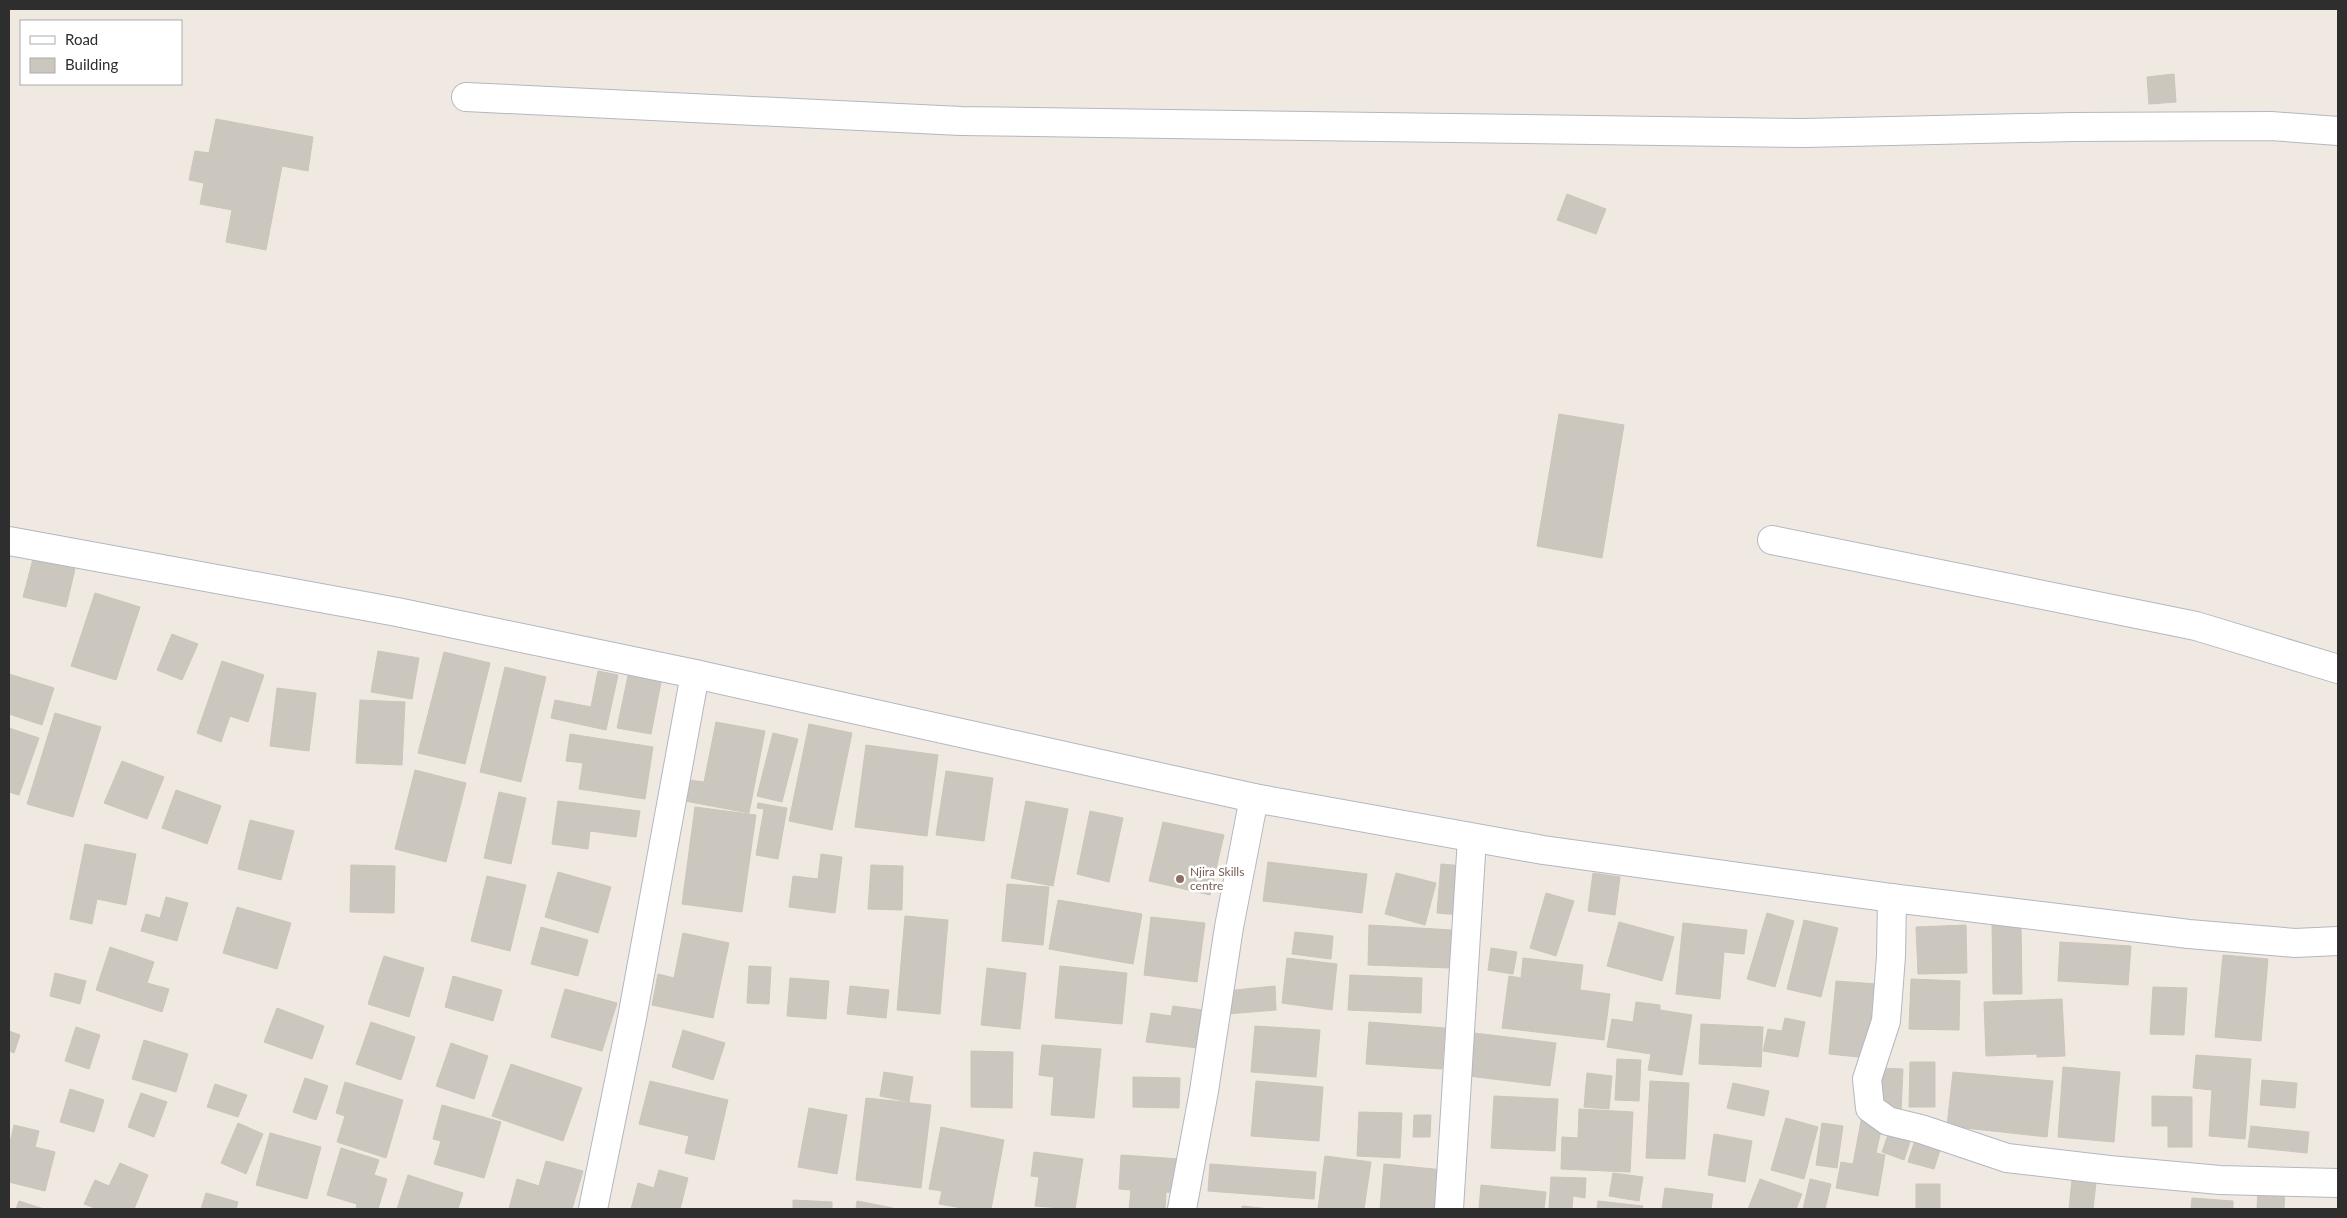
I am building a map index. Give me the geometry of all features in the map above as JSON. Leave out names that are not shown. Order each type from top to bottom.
[{"type":"street","points":[[466,97],[961,121],[1804,133],[2083,127],[2272,126],[2338,131]]},
{"type":"street","points":[[9,540],[397,612],[695,674],[1254,798],[1472,838],[1543,850],[1892,898],[2189,934],[2295,943],[2338,941]]},
{"type":"street","points":[[1772,540],[2196,626],[2338,669]]},
{"type":"street","points":[[593,1209],[632,1018],[695,674]]},
{"type":"street","points":[[1182,1209],[1204,1091],[1229,927],[1254,798]]},
{"type":"street","points":[[1449,1209],[1472,838]]},
{"type":"street","points":[[1892,898],[1891,956],[1886,1021],[1867,1079],[1870,1108],[1888,1121],[1921,1129],[2008,1158],[2109,1170],[2220,1180],[2338,1183]]},
{"type":"building","points":[[2174,74],[2176,102],[2149,104],[2147,77]]},
{"type":"building","points":[[216,119],[313,137],[308,171],[282,166],[266,250],[226,242],[232,210],[200,204],[204,183],[189,180],[195,151],[209,153]]},
{"type":"building","points":[[1567,194],[1606,209],[1596,234],[1557,220]]},
{"type":"building","points":[[1559,414],[1624,425],[1602,558],[1537,546]]},
{"type":"building","points":[[33,559],[75,569],[66,607],[23,597]]},
{"type":"building","points":[[95,593],[140,607],[116,680],[71,666]]},
{"type":"building","points":[[172,634],[198,644],[182,680],[157,670]]},
{"type":"building","points":[[378,651],[419,658],[412,699],[371,692]]},
{"type":"building","points":[[444,652],[490,663],[465,764],[418,753]]},
{"type":"building","points":[[222,661],[264,675],[248,722],[230,716],[221,742],[197,733]]},
{"type":"building","points":[[505,667],[546,677],[521,782],[480,772]]},
{"type":"building","points":[[598,671],[618,675],[606,730],[551,718],[555,700],[591,707]]},
{"type":"building","points":[[629,671],[662,677],[651,734],[617,728]]},
{"type":"building","points":[[9,674],[54,688],[42,725],[9,714]]},
{"type":"building","points":[[277,688],[316,693],[309,751],[270,746]]},
{"type":"building","points":[[360,700],[405,702],[402,765],[356,763]]},
{"type":"building","points":[[55,713],[101,727],[73,817],[27,804]]},
{"type":"building","points":[[716,722],[765,731],[749,813],[685,801],[688,780],[704,782]]},
{"type":"building","points":[[809,724],[852,733],[832,830],[789,821]]},
{"type":"building","points":[[9,728],[39,738],[19,795],[9,792]]},
{"type":"building","points":[[773,733],[798,739],[782,802],[757,796]]},
{"type":"building","points":[[570,734],[653,747],[645,799],[579,789],[583,763],[566,761]]},
{"type":"building","points":[[866,745],[938,755],[927,836],[855,827]]},
{"type":"building","points":[[122,761],[164,777],[147,819],[104,803]]},
{"type":"building","points":[[415,770],[466,783],[446,862],[395,849]]},
{"type":"building","points":[[946,771],[993,778],[984,841],[936,835]]},
{"type":"building","points":[[176,790],[221,806],[207,844],[162,828]]},
{"type":"building","points":[[499,792],[526,798],[511,864],[484,858]]},
{"type":"building","points":[[558,801],[640,811],[636,837],[590,831],[588,849],[552,844]]},
{"type":"building","points":[[1026,801],[1068,809],[1053,886],[1011,878]]},
{"type":"building","points":[[758,803],[787,808],[778,859],[756,855],[764,809],[757,808]]},
{"type":"building","points":[[695,807],[756,815],[742,912],[682,904]]},
{"type":"building","points":[[1090,811],[1123,818],[1109,882],[1077,874]]},
{"type":"building","points":[[250,820],[294,831],[281,880],[238,869]]},
{"type":"building","points":[[1163,822],[1224,835],[1210,895],[1149,881]]},
{"type":"building","points":[[85,844],[136,854],[126,905],[97,899],[92,924],[70,919]]},
{"type":"building","points":[[821,854],[842,857],[835,913],[789,907],[793,876],[818,879]]},
{"type":"building","points":[[1268,862],[1367,874],[1362,913],[1263,901]]},
{"type":"building","points":[[1441,864],[1464,866],[1460,915],[1437,913]]},
{"type":"building","points":[[351,865],[395,866],[394,913],[350,912]]},
{"type":"building","points":[[871,865],[903,866],[902,910],[868,909]]},
{"type":"building","points":[[558,872],[611,887],[598,933],[545,917]]},
{"type":"building","points":[[1396,873],[1436,883],[1425,925],[1385,914]]},
{"type":"building","points":[[1593,873],[1620,877],[1615,915],[1588,911]]},
{"type":"building","points":[[487,876],[526,885],[510,951],[471,941]]},
{"type":"building","points":[[1007,884],[1049,887],[1043,945],[1002,941]]},
{"type":"building","points":[[1546,893],[1574,901],[1556,956],[1530,948]]},
{"type":"building","points":[[166,897],[188,903],[177,941],[141,931],[146,914],[160,918]]},
{"type":"building","points":[[1058,900],[1142,914],[1133,964],[1049,949]]},
{"type":"building","points":[[237,907],[291,923],[277,969],[223,953]]},
{"type":"building","points":[[1767,913],[1794,921],[1775,987],[1747,979]]},
{"type":"building","points":[[905,916],[948,920],[940,1014],[897,1010]]},
{"type":"building","points":[[1151,917],[1205,923],[1197,982],[1144,975]]},
{"type":"building","points":[[1804,920],[1838,928],[1821,997],[1787,989]]},
{"type":"building","points":[[1619,922],[1674,937],[1662,981],[1607,966]]},
{"type":"building","points":[[1992,922],[2021,922],[2022,994],[1993,994]]},
{"type":"building","points":[[1683,923],[1747,930],[1744,954],[1724,952],[1720,999],[1676,994]]},
{"type":"building","points":[[1369,925],[1452,930],[1450,968],[1368,965]]},
{"type":"building","points":[[1966,925],[1967,973],[1918,974],[1916,927]]},
{"type":"building","points":[[541,927],[588,940],[578,976],[531,964]]},
{"type":"building","points":[[1295,932],[1333,936],[1331,959],[1292,954]]},
{"type":"building","points":[[683,933],[729,943],[713,1018],[652,1005],[658,974],[674,978]]},
{"type":"building","points":[[2060,942],[2131,946],[2128,985],[2058,981]]},
{"type":"building","points":[[110,947],[154,962],[147,983],[169,989],[162,1012],[96,990]]},
{"type":"building","points":[[1491,948],[1517,952],[1513,974],[1488,970]]},
{"type":"building","points":[[2223,955],[2268,959],[2261,1041],[2215,1037]]},
{"type":"building","points":[[384,956],[424,968],[409,1017],[368,1004]]},
{"type":"building","points":[[1287,958],[1337,964],[1332,1010],[1282,1003]]},
{"type":"building","points":[[1523,958],[1583,965],[1580,990],[1610,994],[1604,1040],[1502,1028],[1509,976],[1521,978]]},
{"type":"building","points":[[749,966],[771,967],[769,1004],[747,1003]]},
{"type":"building","points":[[1060,966],[1127,973],[1122,1024],[1055,1018]]},
{"type":"building","points":[[987,968],[1026,973],[1020,1029],[981,1025]]},
{"type":"building","points":[[55,973],[86,981],[80,1004],[50,996]]},
{"type":"building","points":[[1350,975],[1422,978],[1421,1013],[1348,1010]]},
{"type":"building","points":[[453,976],[502,990],[493,1021],[445,1007]]},
{"type":"building","points":[[790,978],[829,981],[826,1019],[787,1016]]},
{"type":"building","points":[[1911,979],[1960,981],[1959,1030],[1909,1029]]},
{"type":"building","points":[[1836,981],[1876,984],[1869,1058],[1829,1054]]},
{"type":"building","points":[[850,986],[889,990],[886,1018],[847,1014]]},
{"type":"building","points":[[1275,986],[1276,1010],[1227,1014],[1225,991]]},
{"type":"building","points":[[2153,987],[2187,988],[2184,1035],[2150,1034]]},
{"type":"building","points":[[565,989],[617,1003],[602,1051],[551,1037]]},
{"type":"building","points":[[2062,999],[2065,1056],[2037,1057],[2037,1054],[1986,1056],[1984,1002]]},
{"type":"building","points":[[1636,1002],[1660,1005],[1660,1010],[1692,1015],[1682,1075],[1648,1070],[1651,1054],[1607,1047],[1612,1019],[1633,1022]]},
{"type":"building","points":[[1173,1006],[1203,1010],[1198,1048],[1146,1042],[1151,1013],[1171,1016]]},
{"type":"building","points":[[277,1008],[324,1026],[312,1059],[264,1042]]},
{"type":"building","points":[[1785,1018],[1805,1022],[1798,1057],[1763,1051],[1768,1029],[1782,1031]]},
{"type":"building","points":[[371,1022],[415,1037],[401,1080],[356,1064]]},
{"type":"building","points":[[1369,1022],[1445,1028],[1442,1069],[1366,1064]]},
{"type":"building","points":[[1701,1024],[1763,1027],[1761,1067],[1699,1064]]},
{"type":"building","points":[[1255,1026],[1320,1030],[1316,1077],[1251,1072]]},
{"type":"building","points":[[76,1027],[100,1035],[89,1069],[65,1061]]},
{"type":"building","points":[[683,1030],[725,1043],[713,1080],[672,1067]]},
{"type":"building","points":[[9,1031],[20,1035],[14,1053],[9,1051]]},
{"type":"building","points":[[1466,1032],[1556,1043],[1550,1086],[1460,1075]]},
{"type":"building","points":[[144,1040],[188,1054],[176,1092],[132,1079]]},
{"type":"building","points":[[451,1043],[488,1056],[474,1099],[436,1086]]},
{"type":"building","points":[[1042,1045],[1101,1049],[1094,1118],[1051,1115],[1054,1077],[1039,1075]]},
{"type":"building","points":[[971,1051],[1013,1052],[1012,1108],[971,1107]]},
{"type":"building","points":[[2196,1055],[2251,1059],[2245,1139],[2209,1136],[2212,1090],[2193,1088]]},
{"type":"building","points":[[1617,1059],[1641,1060],[1639,1101],[1615,1100]]},
{"type":"building","points":[[1910,1062],[1935,1062],[1935,1107],[1909,1107]]},
{"type":"building","points":[[511,1064],[582,1088],[563,1141],[492,1116]]},
{"type":"building","points":[[2063,1067],[2120,1072],[2114,1142],[2058,1137]]},
{"type":"building","points":[[1882,1068],[1903,1069],[1901,1112],[1880,1111]]},
{"type":"building","points":[[884,1072],[913,1077],[909,1102],[880,1096]]},
{"type":"building","points":[[1953,1072],[2053,1081],[2047,1137],[1947,1126]]},
{"type":"building","points":[[1587,1073],[1612,1076],[1609,1109],[1584,1107]]},
{"type":"building","points":[[1133,1077],[1180,1078],[1179,1108],[1133,1107]]},
{"type":"building","points":[[305,1078],[328,1086],[316,1120],[293,1112]]},
{"type":"building","points":[[2262,1080],[2297,1083],[2295,1108],[2260,1105]]},
{"type":"building","points":[[650,1081],[728,1100],[714,1160],[685,1153],[689,1136],[639,1124]]},
{"type":"building","points":[[1256,1081],[1323,1087],[1319,1141],[1251,1136]]},
{"type":"building","points":[[1650,1081],[1689,1083],[1685,1159],[1646,1158]]},
{"type":"building","points":[[345,1082],[403,1100],[386,1158],[337,1142],[345,1116],[336,1113]]},
{"type":"building","points":[[1733,1083],[1769,1091],[1764,1116],[1727,1108]]},
{"type":"building","points":[[215,1084],[247,1095],[238,1117],[207,1107]]},
{"type":"building","points":[[70,1089],[104,1100],[94,1132],[60,1122]]},
{"type":"building","points":[[141,1093],[167,1102],[154,1137],[128,1127]]},
{"type":"building","points":[[1494,1096],[1558,1099],[1555,1151],[1491,1148]]},
{"type":"building","points":[[2152,1096],[2192,1097],[2192,1147],[2168,1147],[2168,1126],[2152,1126]]},
{"type":"building","points":[[866,1098],[931,1105],[921,1188],[856,1180]]},
{"type":"building","points":[[442,1105],[501,1122],[484,1178],[434,1164],[441,1141],[433,1139]]},
{"type":"building","points":[[809,1108],[847,1115],[837,1174],[798,1167]]},
{"type":"building","points":[[1579,1109],[1633,1112],[1630,1172],[1561,1169],[1562,1137],[1578,1138]]},
{"type":"building","points":[[1359,1112],[1402,1113],[1400,1158],[1357,1156]]},
{"type":"building","points":[[1414,1115],[1431,1115],[1430,1137],[1413,1137]]},
{"type":"building","points":[[1862,1116],[1883,1121],[1876,1153],[1885,1155],[1878,1196],[1836,1188],[1841,1162],[1853,1164]]},
{"type":"building","points":[[1786,1118],[1818,1127],[1804,1179],[1771,1170]]},
{"type":"building","points":[[238,1123],[263,1134],[246,1174],[221,1163]]},
{"type":"building","points":[[1822,1123],[1843,1126],[1837,1168],[1816,1165]]},
{"type":"building","points":[[14,1125],[39,1131],[35,1147],[55,1152],[45,1191],[9,1182],[9,1147]]},
{"type":"building","points":[[2251,1126],[2309,1132],[2307,1153],[2248,1147]]},
{"type":"building","points":[[941,1127],[1004,1140],[991,1209],[968,1209],[939,1204],[942,1191],[929,1189]]},
{"type":"building","points":[[1890,1129],[1912,1136],[1904,1160],[1882,1152]]},
{"type":"building","points":[[270,1133],[321,1147],[307,1199],[256,1185]]},
{"type":"building","points":[[1714,1134],[1752,1141],[1745,1182],[1708,1175]]},
{"type":"building","points":[[1915,1140],[1941,1147],[1934,1169],[1908,1162]]},
{"type":"building","points":[[341,1148],[379,1160],[374,1175],[387,1179],[378,1209],[356,1209],[357,1204],[327,1195]]},
{"type":"building","points":[[1034,1152],[1083,1159],[1075,1209],[1035,1206],[1039,1177],[1031,1176]]},
{"type":"building","points":[[1121,1155],[1180,1159],[1177,1193],[1166,1192],[1165,1209],[1129,1209],[1131,1190],[1119,1189]]},
{"type":"building","points":[[1325,1156],[1371,1162],[1364,1209],[1318,1209]]},
{"type":"building","points":[[546,1161],[583,1171],[572,1209],[509,1209],[517,1179],[539,1186]]},
{"type":"building","points":[[120,1163],[148,1175],[134,1209],[97,1209],[84,1204],[95,1180],[109,1186]]},
{"type":"building","points":[[1210,1164],[1316,1172],[1314,1199],[1208,1191]]},
{"type":"building","points":[[1384,1164],[1463,1172],[1460,1209],[1380,1209]]},
{"type":"building","points":[[659,1170],[688,1178],[680,1209],[631,1209],[638,1183],[654,1188]]},
{"type":"building","points":[[1613,1173],[1643,1177],[1639,1201],[1609,1196]]},
{"type":"building","points":[[408,1175],[463,1193],[458,1209],[397,1209]]},
{"type":"building","points":[[1551,1177],[1586,1178],[1585,1198],[1573,1196],[1572,1209],[1549,1209]]},
{"type":"building","points":[[1760,1179],[1802,1194],[1796,1209],[1748,1209]]},
{"type":"building","points":[[1810,1179],[1831,1184],[1825,1209],[1803,1209]]},
{"type":"building","points":[[2072,1180],[2096,1183],[2093,1209],[2069,1209]]},
{"type":"building","points":[[1916,1184],[1940,1184],[1940,1209],[1916,1209]]},
{"type":"building","points":[[1481,1185],[1546,1192],[1544,1209],[1479,1209]]},
{"type":"building","points":[[1665,1188],[1713,1194],[1711,1209],[1662,1209]]},
{"type":"building","points":[[2258,1188],[2285,1189],[2284,1209],[2257,1209]]},
{"type":"building","points":[[206,1193],[238,1202],[236,1209],[201,1209]]},
{"type":"building","points":[[2192,1198],[2233,1201],[2233,1209],[2191,1209]]},
{"type":"building","points":[[793,1200],[832,1202],[832,1209],[793,1209]]},
{"type":"building","points":[[19,1201],[44,1209],[16,1209]]},
{"type":"building","points":[[857,1201],[893,1208],[893,1209],[856,1209]]},
{"type":"building","points":[[1598,1201],[1643,1206],[1642,1209],[1597,1209]]},
{"type":"building","points":[[1242,1206],[1270,1209],[1242,1209]]},
{"type":"place","name":"Njira Skills centre","points":[[1180,879]]}]
